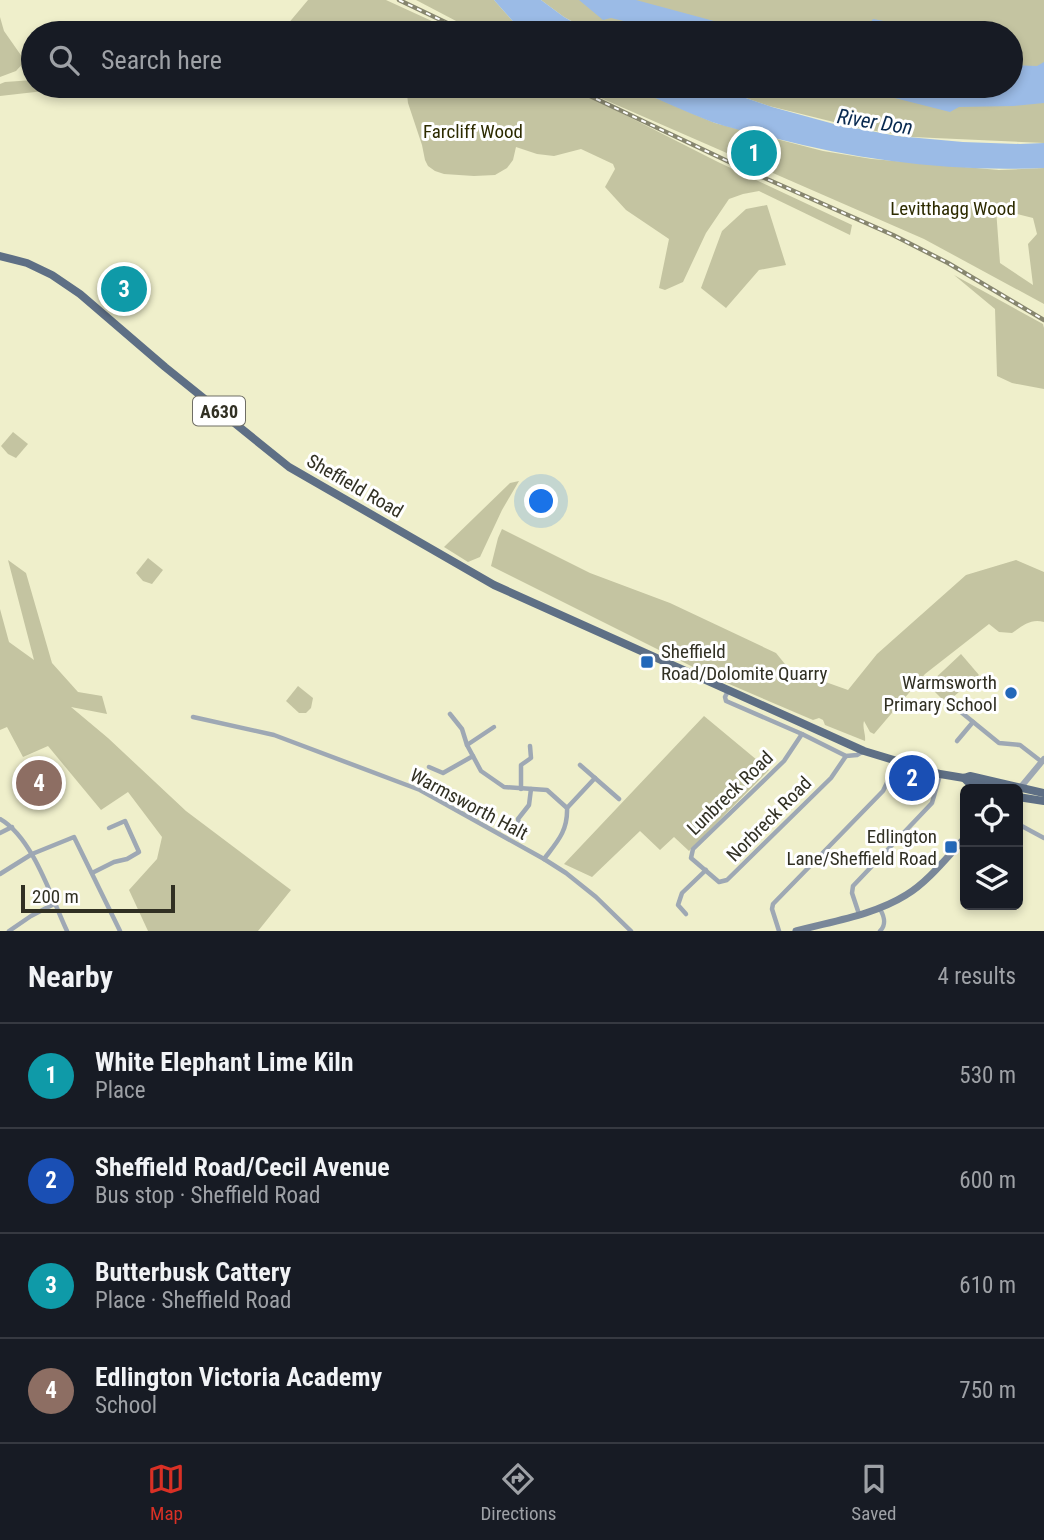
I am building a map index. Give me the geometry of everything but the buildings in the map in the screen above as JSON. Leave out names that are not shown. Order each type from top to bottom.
[{"type":"main road","name":"Sheffield Road","points":[[0,256],[27,263],[52,275],[80,294],[165,368],[289,467],[494,585],[864,751],[940,774],[964,778],[970,776],[994,784]]},
{"type":"main road","name":"Sheffield Road","points":[[964,778],[975,784]]},
{"type":"main road","name":"A630","points":[[1023,792],[1044,793]]},
{"type":"main road","name":"A630","points":[[1023,794],[1044,801]]},
{"type":"main road","points":[[796,931],[880,909],[905,896],[915,890],[960,843]]},
{"type":"street","name":"Sheffield Road","points":[[728,691],[726,701],[846,756]]},
{"type":"street","points":[[956,708],[999,743],[1020,745],[1043,760],[1023,786]]},
{"type":"street","points":[[450,713],[462,729],[481,771],[504,787],[547,790],[568,808]]},
{"type":"street","name":"Warmsworth Halt","points":[[193,717],[274,735],[420,790],[566,873],[631,931]]},
{"type":"street","points":[[957,741],[973,722]]},
{"type":"street","points":[[467,745],[494,727]]},
{"type":"street","name":"Lunbreck Road","points":[[706,870],[691,858],[693,849],[783,761],[802,734]]},
{"type":"street","points":[[522,789],[521,765],[531,758],[530,746]]},
{"type":"street","points":[[846,756],[864,751]]},
{"type":"street","points":[[429,767],[443,773],[473,756]]},
{"type":"street","name":"Norbreck Road","points":[[706,870],[719,882],[727,880],[831,778],[846,756]]},
{"type":"street","points":[[779,931],[773,904],[883,791],[897,762]]},
{"type":"street","points":[[580,765],[619,799]]},
{"type":"street","points":[[859,914],[852,892],[853,886],[932,803],[940,774]]},
{"type":"street","points":[[544,859],[562,834],[568,819],[568,808],[595,778]]},
{"type":"street","points":[[512,816],[519,822],[529,805],[531,789]]},
{"type":"street","points":[[0,819],[12,827],[32,854],[67,931]]},
{"type":"street","points":[[92,873],[139,852],[125,821],[109,828]]},
{"type":"street","points":[[0,833],[12,827]]},
{"type":"street","points":[[1023,827],[1044,838]]},
{"type":"street","points":[[0,874],[32,854],[74,836],[120,931]]},
{"type":"street","points":[[686,914],[678,905],[682,893],[706,870]]},
{"type":"street","points":[[9,931],[54,904]]},
{"type":"street","points":[[880,909],[884,918],[880,931]]},
{"type":"green space","points":[[308,0],[386,0],[432,21],[290,21]]},
{"type":"green space","points":[[416,0],[494,0],[513,21],[456,21]]},
{"type":"green space","points":[[541,0],[1044,0],[1044,143],[912,137],[858,128],[746,98],[1023,98],[1023,21],[572,21]]},
{"type":"green space","points":[[0,17],[4,31],[21,55],[21,65],[16,71],[0,77]]},
{"type":"green space","points":[[21,81],[21,94],[0,96],[0,84]]},
{"type":"green space","name":"Farcliff Wood","points":[[407,98],[592,98],[718,162],[852,225],[850,235],[759,191],[743,194],[729,199],[706,233],[683,282],[665,290],[659,288],[669,239],[626,210],[605,187],[615,169],[613,164],[581,149],[554,156],[516,147],[513,160],[507,168],[495,175],[444,174],[428,166]]},
{"type":"green space","name":"Levitthagg Wood","points":[[601,98],[656,98],[715,123],[823,151],[872,159],[999,170],[1044,168],[1044,304],[924,239]],"holes":[[[996,209],[1033,218],[1037,234],[1028,244],[1033,285],[1000,263]]]},
{"type":"green space","points":[[767,205],[786,265],[759,270],[726,308],[701,288],[722,231],[746,209]]},
{"type":"green space","points":[[954,275],[1043,324],[1044,389],[1012,383],[997,376],[995,309]]},
{"type":"green space","points":[[13,432],[28,444],[16,458],[1,446]]},
{"type":"green space","points":[[519,481],[480,557],[468,562],[444,547],[510,483]]},
{"type":"green space","points":[[502,529],[590,573],[670,603],[776,653],[789,669],[848,690],[877,654],[966,575],[1016,560],[1044,572],[1044,622],[1031,622],[1012,633],[999,632],[989,624],[925,674],[874,734],[864,721],[865,741],[825,725],[819,718],[813,720],[715,678],[491,566]]},
{"type":"green space","points":[[148,558],[163,570],[152,584],[143,581],[136,573]]},
{"type":"green space","points":[[8,560],[26,573],[52,663],[78,692],[102,696],[107,714],[71,707],[186,811],[291,890],[258,931],[148,931],[129,890],[157,859],[162,837],[128,792],[101,810],[48,746],[23,757],[7,727],[0,730],[0,609],[9,642],[34,660]]},
{"type":"green space","points":[[961,654],[979,675],[946,703],[928,685]]},
{"type":"green space","points":[[298,686],[313,698],[311,708],[306,713],[299,713],[286,701]]},
{"type":"green space","points":[[704,716],[769,770],[689,851],[674,837],[660,850],[640,831],[592,877],[564,864]]},
{"type":"water","points":[[494,0],[541,0],[571,21],[513,21]]},
{"type":"water","points":[[579,0],[636,0],[714,21],[624,21],[611,18],[603,20]]},
{"type":"water","points":[[1044,62],[1044,103],[959,107],[950,112],[895,98],[1023,98],[1023,65],[1037,66]]},
{"type":"water","points":[[656,98],[746,98],[834,124],[897,136],[963,142],[1044,143],[1044,168],[976,168],[874,159],[807,146],[720,124]]},
{"type":"railway","points":[[399,0],[443,21]]},
{"type":"railway","points":[[594,98],[893,235],[948,263],[1044,320]]},
{"type":"place","name":"White Elephant Lime Kiln","points":[[754,153]]},
{"type":"place","name":"Butterbusk Cattery","points":[[124,289]]},
{"type":"place","name":"Sheffield Road/Dolomite Quarry","points":[[647,662]]},
{"type":"place","name":"Warmsworth Primary School","points":[[1011,693]]},
{"type":"place","name":"Sheffield Road/Cecil Avenue","points":[[912,778]]},
{"type":"place","name":"Edlington Victoria Academy","points":[[39,783]]},
{"type":"place","name":"Edlington Lane/Sheffield Road","points":[[951,847]]},
{"type":"water label","name":"River Don","points":[[875,122]]}]
